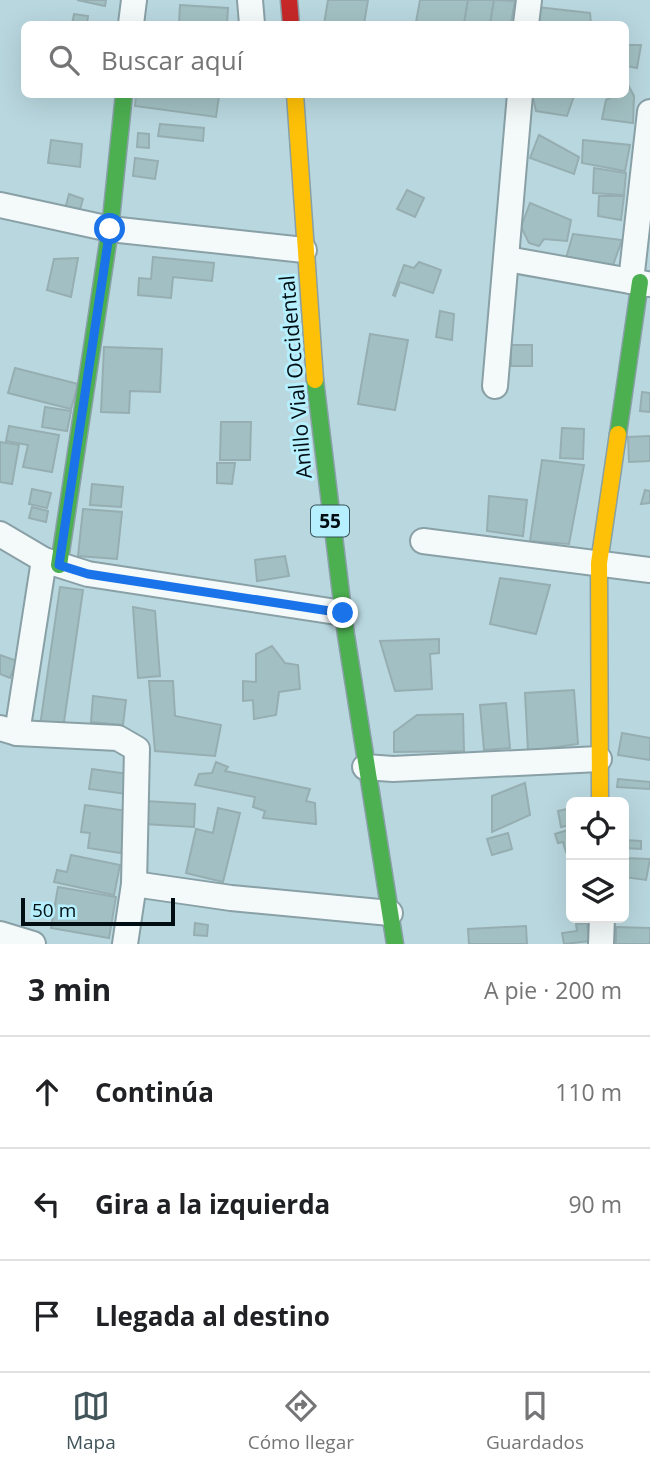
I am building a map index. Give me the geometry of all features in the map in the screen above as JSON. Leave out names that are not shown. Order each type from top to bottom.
[{"type":"main road","points":[[289,0],[290,21]]},
{"type":"main road","points":[[51,563],[110,229],[124,98]]},
{"type":"main road","name":"Anillo Vial Occidental","points":[[295,98],[316,393],[365,767],[395,944]]},
{"type":"main road","points":[[600,797],[598,563],[640,282]]},
{"type":"street","points":[[131,21],[134,0]]},
{"type":"street","points":[[250,0],[252,21]]},
{"type":"street","points":[[526,21],[528,0]]},
{"type":"street","points":[[495,386],[520,98]]},
{"type":"street","points":[[506,258],[640,282],[650,112]]},
{"type":"street","points":[[0,205],[110,229],[304,250]]},
{"type":"street","points":[[0,534],[51,563],[88,574],[343,613]]},
{"type":"street","points":[[423,541],[650,570]]},
{"type":"street","points":[[51,563],[8,731],[118,738],[137,749],[134,884],[125,944]]},
{"type":"street","points":[[365,767],[393,769],[599,759]]},
{"type":"street","points":[[134,884],[231,898],[390,913]]},
{"type":"street","points":[[601,944],[602,923]]},
{"type":"street","points":[[0,934],[33,944]]},
{"type":"building","points":[[77,0],[106,0],[105,6]]},
{"type":"building","points":[[328,0],[368,0],[364,21],[324,21]]},
{"type":"building","points":[[420,0],[468,0],[464,21],[416,21]]},
{"type":"building","points":[[468,0],[494,0],[490,21],[464,21]]},
{"type":"building","points":[[494,0],[515,1],[512,21],[490,21]]},
{"type":"building","points":[[180,5],[228,8],[227,21],[179,21]]},
{"type":"building","points":[[537,7],[590,13],[591,21],[537,21]]},
{"type":"building","points":[[74,14],[88,16],[87,21],[73,21]]},
{"type":"building","points":[[629,45],[641,45],[637,68],[629,67]]},
{"type":"building","points":[[629,87],[634,96],[633,123],[602,119],[606,100],[629,98]]},
{"type":"building","points":[[136,98],[219,98],[216,117],[135,106]]},
{"type":"building","points":[[533,98],[573,98],[567,116],[536,111]]},
{"type":"building","points":[[160,124],[204,128],[203,141],[158,136]]},
{"type":"building","points":[[138,133],[149,134],[149,148],[137,147]]},
{"type":"building","points":[[539,135],[579,157],[574,174],[530,158]]},
{"type":"building","points":[[51,140],[82,144],[80,167],[48,163]]},
{"type":"building","points":[[583,140],[630,145],[625,171],[582,163]]},
{"type":"building","points":[[135,158],[158,161],[155,179],[133,176]]},
{"type":"building","points":[[594,168],[626,173],[624,195],[593,193]]},
{"type":"building","points":[[407,190],[424,198],[415,217],[397,209]]},
{"type":"building","points":[[69,194],[83,199],[79,213],[65,209]]},
{"type":"building","points":[[599,196],[624,196],[621,220],[598,216]]},
{"type":"building","points":[[530,203],[571,220],[567,241],[544,239],[539,246],[529,243],[521,227]]},
{"type":"building","points":[[573,234],[622,240],[612,268],[565,262]]},
{"type":"building","points":[[153,257],[214,263],[212,281],[173,277],[171,298],[138,295],[139,278],[151,279]]},
{"type":"building","points":[[78,258],[71,297],[47,290],[54,259]]},
{"type":"building","points":[[419,262],[441,270],[433,293],[400,282],[395,296],[393,295],[404,265],[414,268]]},
{"type":"building","points":[[440,311],[454,314],[452,340],[436,337]]},
{"type":"building","points":[[370,334],[408,340],[395,410],[358,404]]},
{"type":"building","points":[[511,345],[532,345],[532,366],[511,366]]},
{"type":"building","points":[[104,347],[162,349],[160,392],[130,391],[129,413],[101,412]]},
{"type":"building","points":[[15,368],[78,384],[71,409],[8,393]]},
{"type":"building","points":[[642,392],[650,393],[650,412],[640,411]]},
{"type":"building","points":[[45,407],[71,411],[67,431],[42,427]]},
{"type":"building","points":[[221,422],[251,422],[250,460],[220,460]]},
{"type":"building","points":[[9,426],[59,435],[52,472],[23,467],[28,445],[6,441]]},
{"type":"building","points":[[562,428],[584,429],[583,459],[560,458]]},
{"type":"building","points":[[650,436],[650,461],[629,462],[628,437]]},
{"type":"building","points":[[0,442],[19,445],[12,484],[0,482]]},
{"type":"building","points":[[542,460],[584,465],[569,544],[530,541]]},
{"type":"building","points":[[217,463],[235,463],[232,484],[217,483]]},
{"type":"building","points":[[92,484],[123,487],[121,507],[90,505]]},
{"type":"building","points":[[32,489],[51,493],[47,508],[29,504]]},
{"type":"building","points":[[645,490],[650,491],[650,503],[641,504]]},
{"type":"building","points":[[489,496],[527,500],[523,536],[487,531]]},
{"type":"building","points":[[32,507],[48,511],[46,522],[29,518]]},
{"type":"building","points":[[83,509],[122,512],[117,559],[78,556]]},
{"type":"building","points":[[285,556],[289,576],[257,581],[255,560]]},
{"type":"building","points":[[500,578],[550,585],[536,634],[490,624]]},
{"type":"building","points":[[60,587],[83,590],[63,729],[40,726]]},
{"type":"building","points":[[133,607],[155,611],[160,676],[138,678]]},
{"type":"building","points":[[439,639],[439,653],[430,654],[432,689],[395,691],[380,641]]},
{"type":"building","points":[[272,646],[285,663],[298,665],[300,689],[279,692],[276,715],[254,719],[253,700],[243,701],[243,681],[256,682],[256,654]]},
{"type":"building","points":[[0,655],[17,661],[10,678],[0,674]]},
{"type":"building","points":[[149,681],[173,681],[175,716],[221,725],[215,756],[155,751]]},
{"type":"building","points":[[574,690],[578,744],[528,751],[525,693]]},
{"type":"building","points":[[93,696],[126,700],[123,725],[91,722]]},
{"type":"building","points":[[506,703],[510,748],[484,750],[480,705]]},
{"type":"building","points":[[463,714],[464,751],[394,752],[394,732],[417,715]]},
{"type":"building","points":[[622,733],[650,738],[650,760],[618,755]]},
{"type":"building","points":[[216,762],[228,767],[225,771],[310,789],[306,801],[315,803],[316,824],[263,818],[265,811],[253,807],[255,797],[195,785],[199,774],[212,773]]},
{"type":"building","points":[[92,769],[129,774],[126,794],[89,789]]},
{"type":"building","points":[[618,779],[650,782],[650,789],[617,787]]},
{"type":"building","points":[[525,783],[530,815],[492,832],[492,796]]},
{"type":"building","points":[[145,801],[195,804],[194,827],[144,824]]},
{"type":"building","points":[[85,805],[128,811],[121,853],[88,848],[90,833],[81,832]]},
{"type":"building","points":[[218,808],[240,813],[223,882],[186,873],[196,829],[213,833]]},
{"type":"building","points":[[566,809],[566,826],[561,827],[558,811]]},
{"type":"building","points":[[566,831],[566,852],[563,842],[558,843],[555,834]]},
{"type":"building","points":[[508,833],[512,849],[492,855],[487,839]]},
{"type":"building","points":[[629,840],[641,841],[641,849],[629,848]]},
{"type":"building","points":[[71,855],[120,865],[114,895],[54,882],[57,870],[67,872]]},
{"type":"building","points":[[629,858],[650,859],[646,880],[629,878]]},
{"type":"building","points":[[58,887],[116,897],[109,938],[51,928]]},
{"type":"building","points":[[195,923],[208,925],[207,936],[194,935]]},
{"type":"building","points":[[587,923],[590,941],[564,944],[562,933],[577,931],[576,924]]},
{"type":"building","points":[[526,926],[527,944],[469,944],[468,929]]},
{"type":"building","points":[[616,927],[650,928],[650,944],[616,944]]},
{"type":"traffic: fast","points":[[59,565],[110,229],[124,98]]},
{"type":"traffic: fast","points":[[618,434],[640,282]]},
{"type":"traffic: fast","points":[[315,380],[346,635],[395,944]]},
{"type":"traffic: slow","points":[[295,98],[315,380]]},
{"type":"traffic: slow","points":[[600,797],[599,563],[618,434]]},
{"type":"traffic: jam","points":[[289,0],[291,21]]},
{"type":"route","points":[[110,229],[59,565],[88,574],[343,613]]}]
